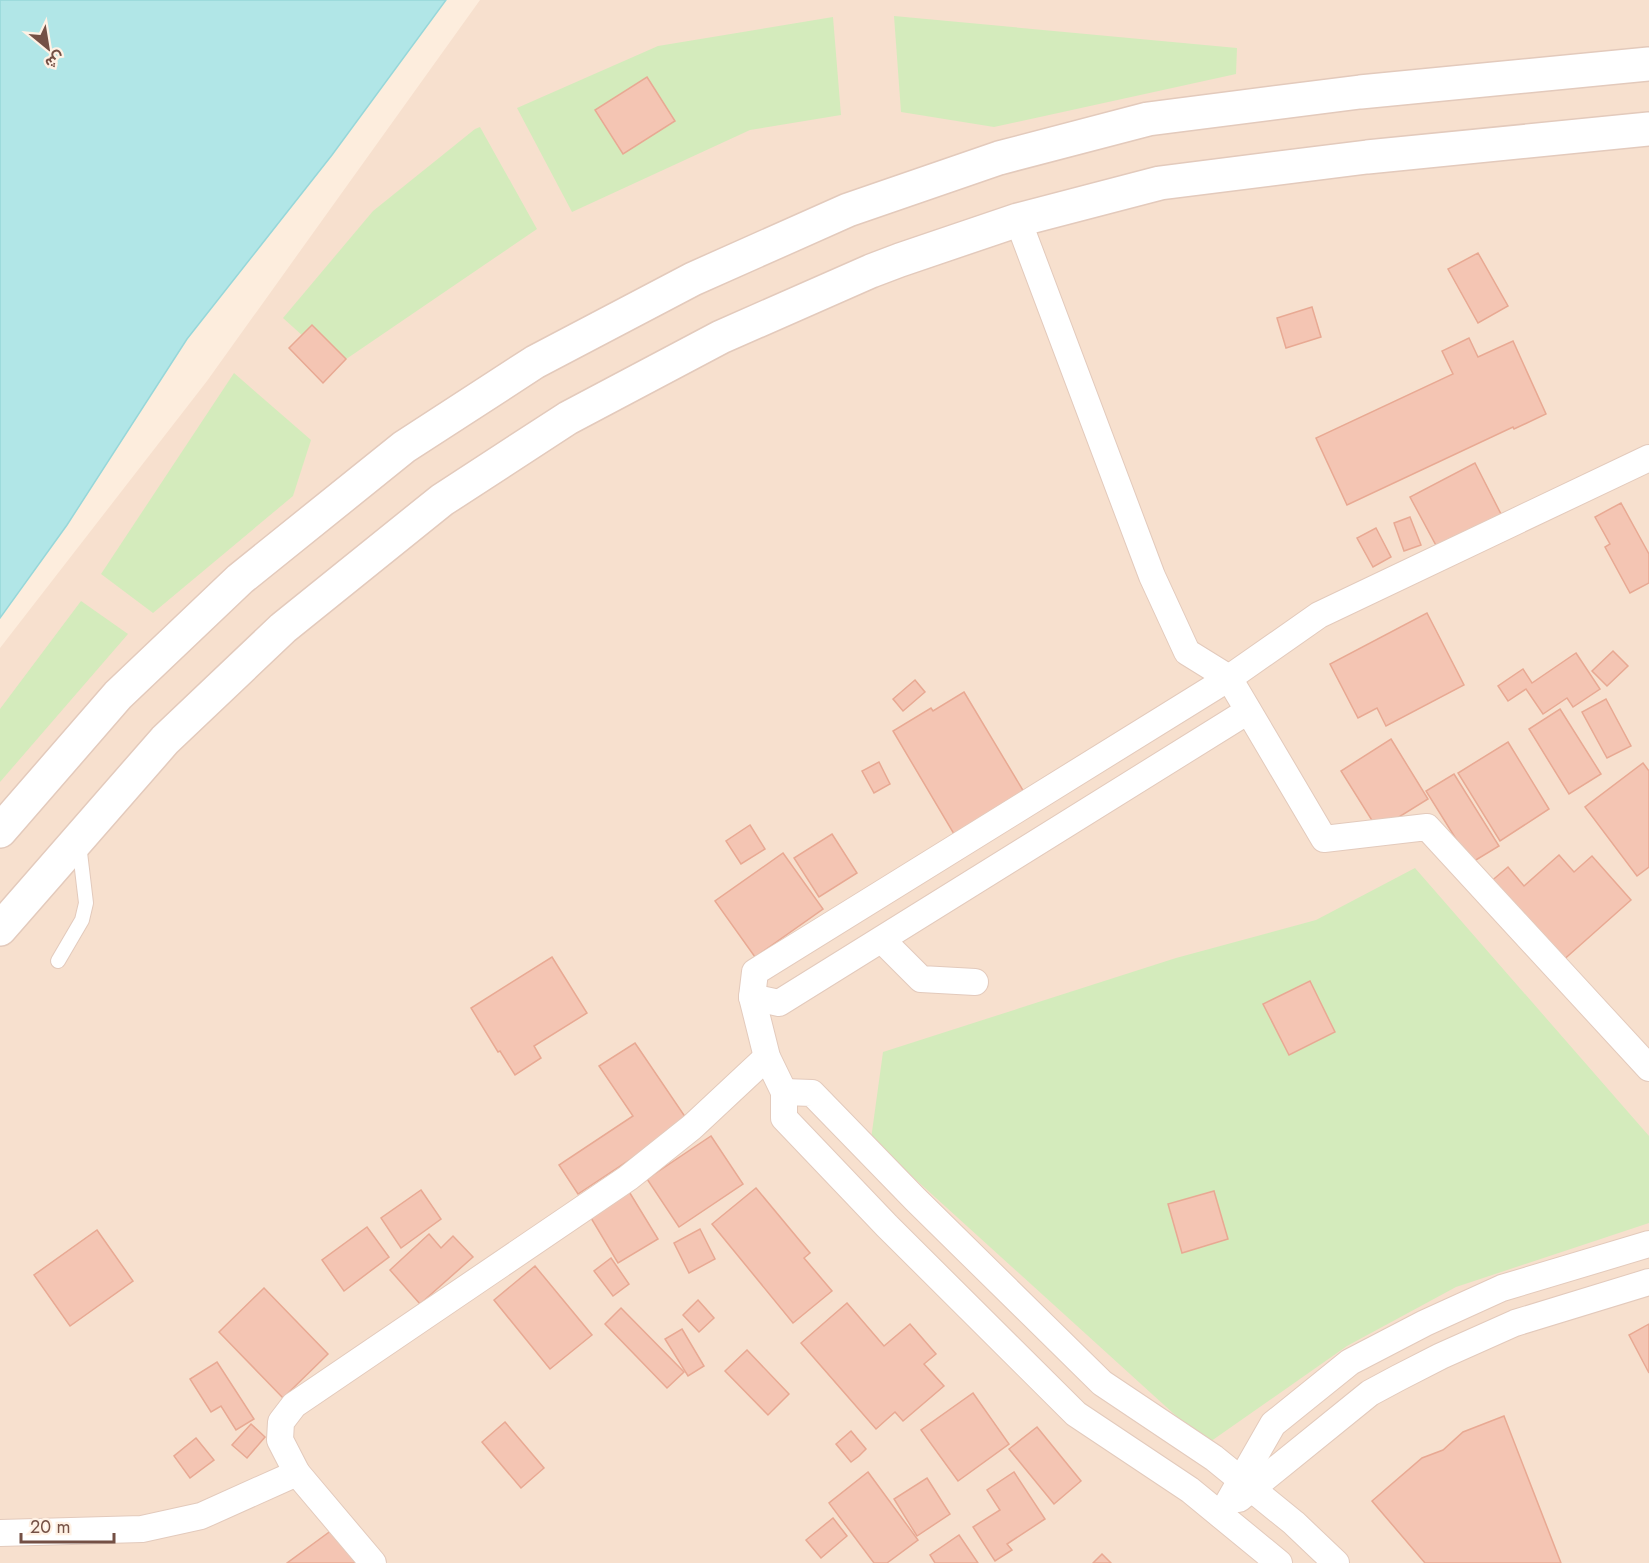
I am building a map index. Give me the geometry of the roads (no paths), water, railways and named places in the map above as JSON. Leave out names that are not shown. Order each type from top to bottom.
[{"type":"street","points":[[0,831],[118,695],[240,579],[404,447],[536,362],[693,279],[848,210],[999,158],[1148,119],[1360,92],[1649,64]]},
{"type":"street","points":[[0,929],[165,740],[274,636],[442,500],[568,418],[721,337],[871,271],[1018,220],[1160,183],[1367,157],[1649,129]]},
{"type":"street","points":[[1018,220],[1152,576],[1187,652],[1193,679],[1182,707]]},
{"type":"street","points":[[1279,1563],[1190,1490],[1076,1413],[887,1226],[784,1118],[784,1092],[767,1057],[752,997],[755,972],[1229,678],[1319,615],[1649,458]]},
{"type":"street","points":[[1187,652],[1229,678],[1324,839],[1427,827],[1649,1068]]},
{"type":"street","points":[[752,997],[778,1003],[1248,711]]},
{"type":"street","points":[[882,939],[921,979],[975,982]]},
{"type":"street","points":[[373,1563],[297,1473],[280,1440],[281,1422],[294,1405],[628,1178],[692,1127],[767,1057]]},
{"type":"street","points":[[784,1092],[812,1093],[915,1199],[1102,1383],[1214,1458],[1294,1523],[1336,1563]]},
{"type":"street","points":[[1221,1515],[1246,1484],[1273,1424],[1350,1362],[1425,1323],[1502,1288],[1649,1244]]},
{"type":"street","points":[[1246,1484],[1370,1393],[1441,1356],[1515,1323],[1649,1282]]},
{"type":"street","points":[[0,1533],[142,1529],[201,1516],[297,1473]]},
{"type":"lane","points":[[58,961],[82,920],[86,903],[78,840]]},
{"type":"water","points":[[0,0],[446,0],[332,155],[187,339],[67,525],[0,618]]}]
